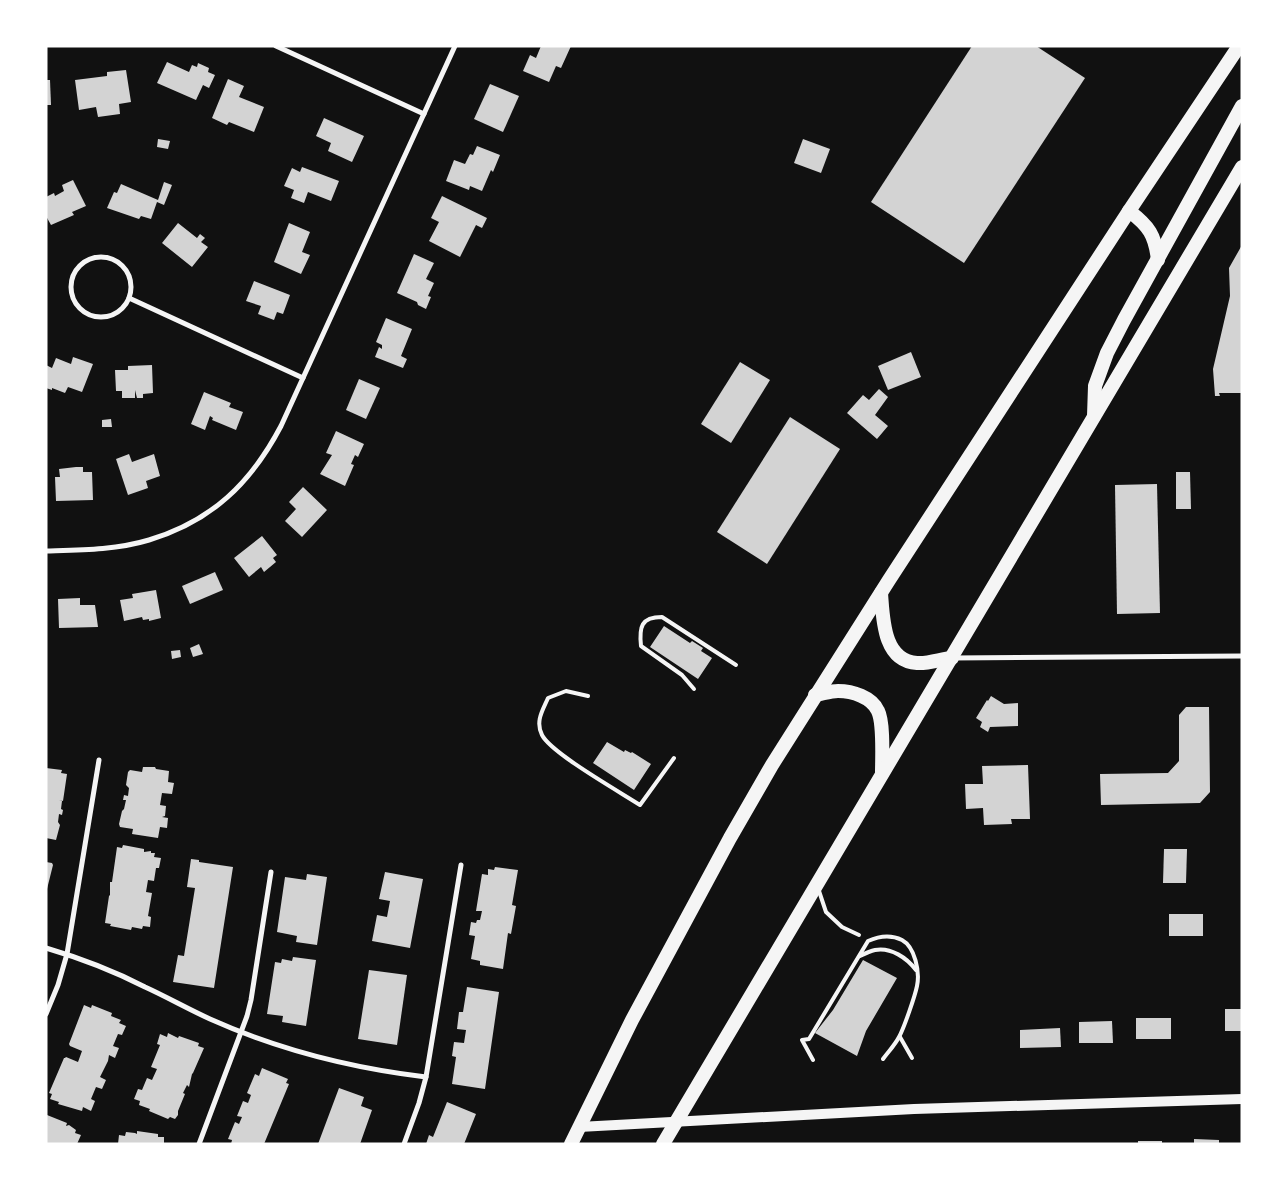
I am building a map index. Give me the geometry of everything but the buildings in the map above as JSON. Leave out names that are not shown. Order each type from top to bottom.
[{"type":"highway","points":[[571,1144],[632,1020],[709,875],[815,695],[1239,46]]},
{"type":"highway","points":[[1094,420],[1095,386],[1107,353],[1208,165],[1242,106]]},
{"type":"highway","points":[[663,1144],[1094,420],[1242,167]]},
{"type":"highway","points":[[1130,211],[1152,233],[1158,260]]},
{"type":"highway","points":[[881,593],[883,624],[893,651],[904,660],[917,663],[952,658]]},
{"type":"highway","points":[[815,695],[838,691],[853,693],[869,700],[878,711],[881,728],[882,774]]},
{"type":"main road","points":[[579,1127],[908,1109],[1242,1099]]},
{"type":"street","points":[[276,46],[424,114]]},
{"type":"street","points":[[46,550],[106,548],[148,540],[188,524],[207,513],[227,499],[256,467],[282,426],[455,46]]},
{"type":"street","points":[[96,257],[108,258],[122,266],[129,276],[131,287],[129,298],[123,308],[114,315],[102,318],[91,316],[81,311],[74,302],[70,290],[71,279],[76,269],[85,261],[96,257]]},
{"type":"street","points":[[129,298],[303,378]]},
{"type":"street","points":[[952,658],[1242,656]]},
{"type":"street","points":[[46,1014],[58,985],[67,954],[99,760]]},
{"type":"street","points":[[404,1144],[419,1104],[426,1078],[461,865]]},
{"type":"street","points":[[199,1144],[251,1000],[271,872]]},
{"type":"street","points":[[46,948],[67,954],[120,975],[210,1019],[298,1052],[329,1061],[426,1078]]},
{"type":"lane","points":[[694,689],[682,675],[641,646],[641,627],[646,620],[662,616],[736,665]]},
{"type":"lane","points":[[588,696],[566,691],[548,698],[539,717],[542,735],[559,753],[640,805],[674,758]]},
{"type":"lane","points":[[817,885],[826,912],[842,927],[859,935]]},
{"type":"lane","points":[[812,1060],[802,1040],[809,1039],[868,941],[877,937],[890,936],[908,944],[918,972],[918,985],[900,1037],[883,1059]]},
{"type":"lane","points":[[860,956],[876,950],[889,951],[908,960],[918,972]]},
{"type":"lane","points":[[900,1037],[912,1058]]}]
